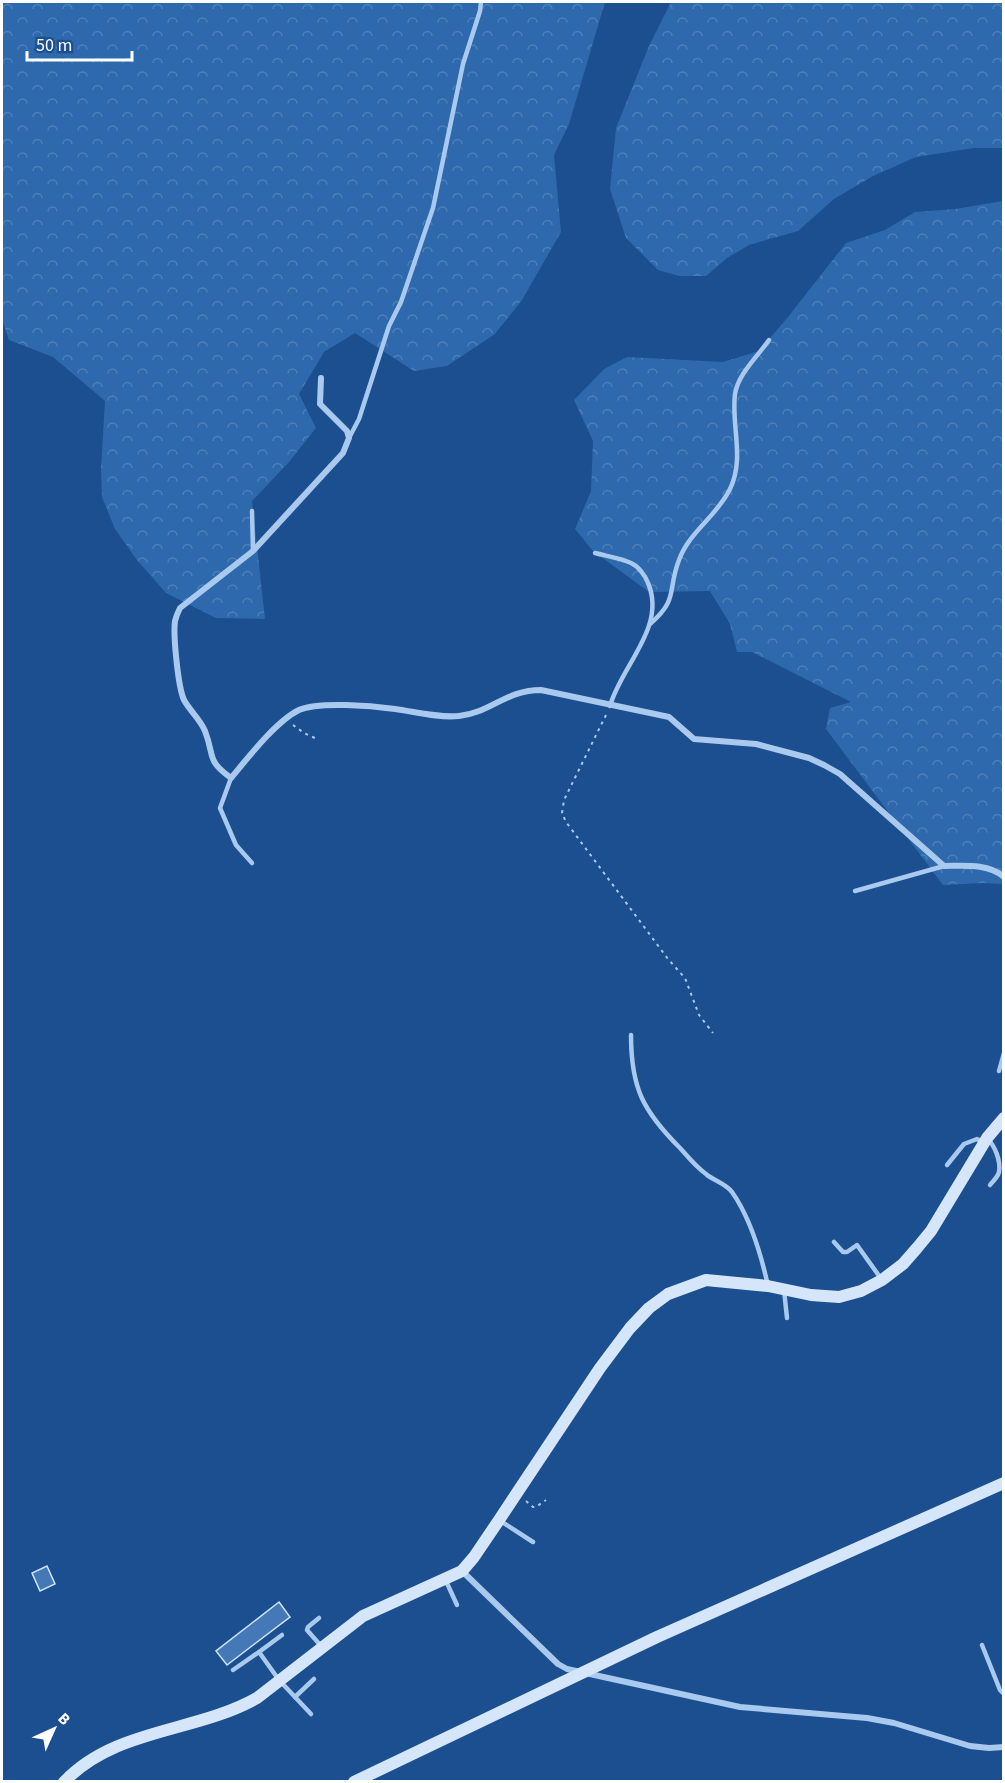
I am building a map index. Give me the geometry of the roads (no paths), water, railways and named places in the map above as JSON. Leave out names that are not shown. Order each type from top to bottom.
[{"type":"street","points":[[321,378],[320,404],[347,431],[349,438],[343,453],[253,551],[180,608],[175,622],[179,683],[184,700],[201,722],[206,733],[213,763],[218,769],[231,778],[254,750],[287,718],[298,710],[310,707],[371,706],[461,716],[474,713],[513,694],[528,690],[541,690],[669,717],[694,740],[756,744],[809,758],[840,774],[944,866],[978,867],[1004,877]]},
{"type":"street","points":[[64,1782],[75,1769],[113,1747],[154,1733],[185,1726],[244,1705],[257,1698],[371,1612],[462,1570],[500,1520],[600,1368],[630,1328],[649,1308],[668,1294],[706,1280],[768,1286],[811,1296],[839,1297],[861,1291],[882,1280],[903,1264],[931,1231],[986,1141],[1004,1118]]},
{"type":"street","points":[[354,1782],[657,1636],[1004,1483]]},
{"type":"street","points":[[462,1570],[558,1664],[581,1673],[740,1707],[867,1718],[894,1723],[970,1746],[1004,1747]]},
{"type":"lane","points":[[349,438],[359,419],[389,326],[401,302],[433,208],[464,64],[481,2]]},
{"type":"lane","points":[[650,624],[668,605],[679,559],[686,545],[717,510],[730,488],[738,443],[735,393],[742,375],[769,340]]},
{"type":"lane","points":[[252,511],[253,551]]},
{"type":"lane","points":[[595,553],[632,563],[645,576],[651,588],[650,624],[643,642],[614,693],[610,706]]},
{"type":"lane","points":[[231,778],[220,808],[236,845],[252,863]]},
{"type":"lane","points":[[855,891],[944,866]]},
{"type":"lane","points":[[631,1035],[631,1062],[638,1092],[644,1105],[657,1125],[705,1174],[730,1190],[740,1204],[763,1263],[768,1286]]},
{"type":"lane","points":[[999,1071],[1004,1053]]},
{"type":"lane","points":[[947,1166],[964,1144],[976,1139],[986,1141],[996,1151],[999,1171],[998,1176],[990,1185]]},
{"type":"lane","points":[[834,1242],[843,1252],[857,1245],[882,1280]]},
{"type":"lane","points":[[784,1290],[787,1318]]},
{"type":"lane","points":[[500,1520],[534,1542]]},
{"type":"lane","points":[[445,1578],[457,1605]]},
{"type":"lane","points":[[319,1618],[307,1630],[322,1647]]},
{"type":"lane","points":[[233,1670],[282,1635]]},
{"type":"lane","points":[[982,1645],[999,1690],[1004,1694]]},
{"type":"lane","points":[[259,1652],[279,1680],[311,1714]]},
{"type":"lane","points":[[295,1697],[314,1678]]}]
